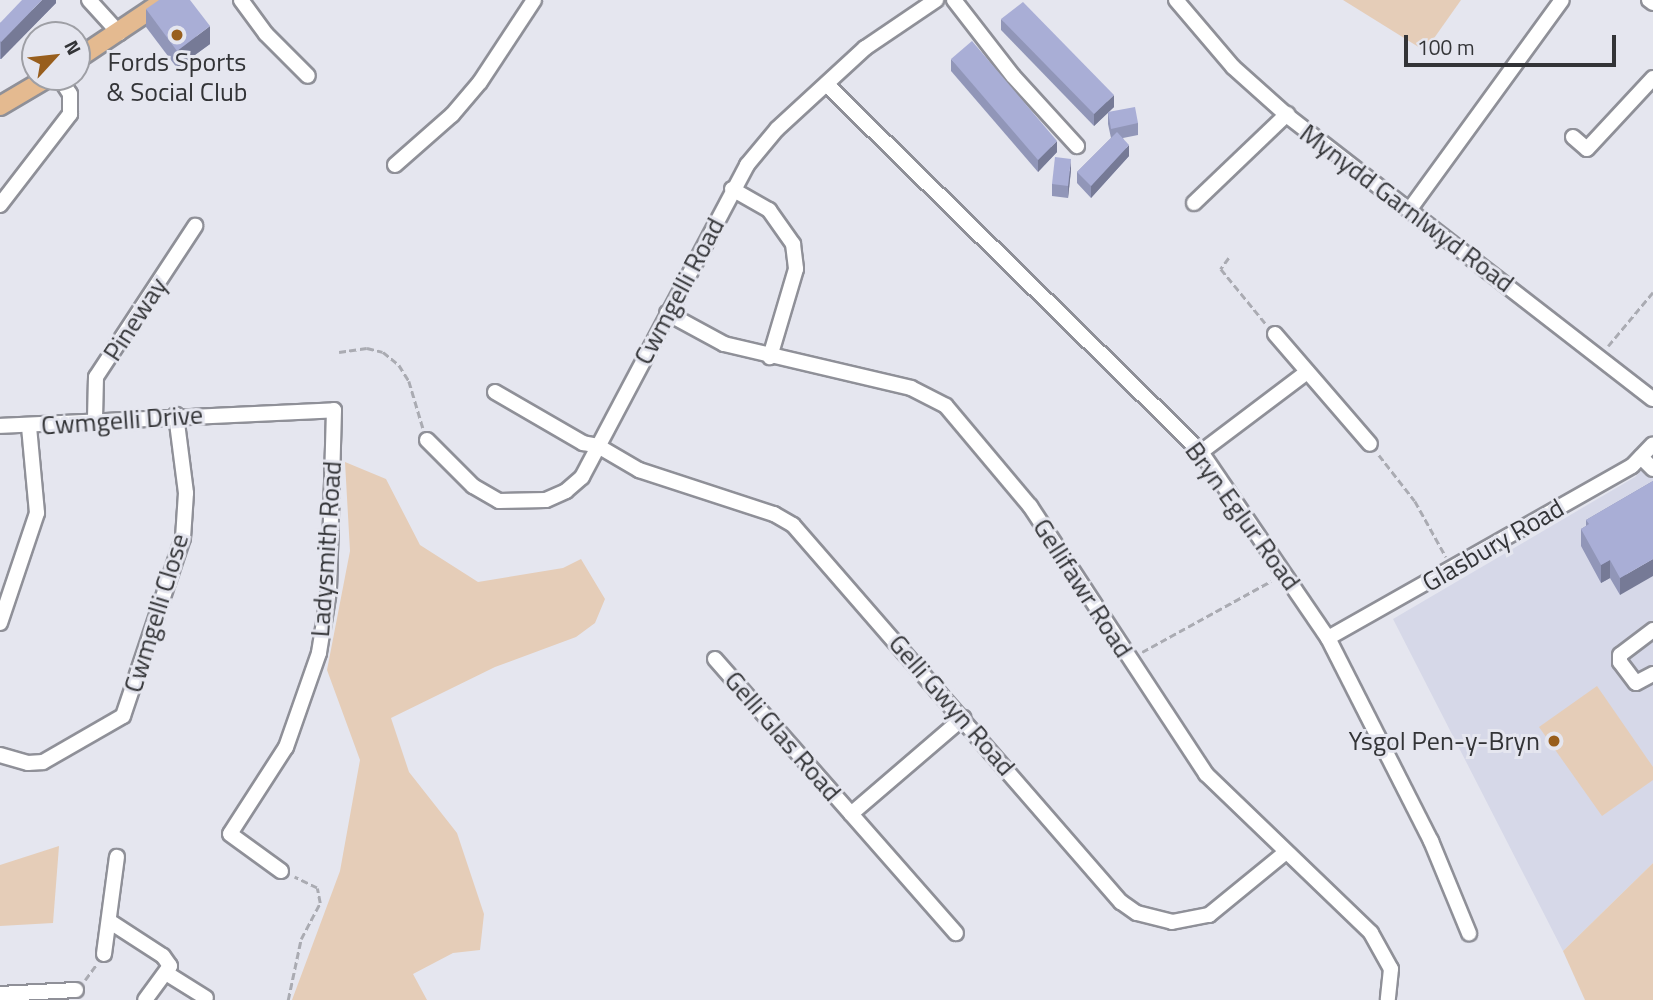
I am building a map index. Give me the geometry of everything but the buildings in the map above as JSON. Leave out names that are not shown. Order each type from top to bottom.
[{"type":"main road","points":[[91,51],[165,0]]},
{"type":"main road","points":[[0,106],[25,91]]},
{"type":"street","points":[[89,0],[119,33]]},
{"type":"street","points":[[242,0],[266,34],[307,76]]},
{"type":"street","points":[[395,165],[473,90],[534,0]]},
{"type":"street","name":"Cwmgelli Road","points":[[427,440],[473,486],[499,501],[523,504],[566,491],[582,477],[732,189],[777,129],[865,48],[936,0]]},
{"type":"street","points":[[954,0],[1013,76],[1077,146]]},
{"type":"street","name":"Mynydd Garnlwyd Road","points":[[1176,0],[1233,67],[1287,114],[1653,399]]},
{"type":"street","points":[[1410,209],[1562,0]]},
{"type":"street","points":[[1573,137],[1587,149],[1653,78]]},
{"type":"street","name":"Bryn Eglur Road","points":[[827,84],[1202,452],[1287,572],[1328,638],[1431,841],[1469,933]]},
{"type":"street","points":[[0,205],[70,114],[68,91]]},
{"type":"street","points":[[1194,203],[1287,114]]},
{"type":"street","points":[[732,189],[769,209],[793,244],[796,269],[770,357]]},
{"type":"street","name":"Pineway","points":[[95,418],[96,377],[195,226]]},
{"type":"street","name":"Gellifawr Road","points":[[667,313],[724,344],[770,357],[911,388],[946,406],[1030,506],[1206,774],[1371,933],[1391,969],[1388,1000]]},
{"type":"street","points":[[1275,334],[1370,444]]},
{"type":"street","points":[[1202,452],[1307,372]]},
{"type":"street","name":"Gelli Gwyn Road","points":[[495,392],[583,443],[598,446],[639,470],[774,514],[793,525],[1121,902],[1137,913],[1172,922],[1209,915],[1286,852]]},
{"type":"street","name":"Cwmgelli Drive","points":[[0,426],[29,426],[95,418],[334,410]]},
{"type":"street","name":"Ladysmith Road","points":[[281,871],[230,834],[286,747],[319,653],[329,591],[334,410]]},
{"type":"street","name":"Cwmgelli Close","points":[[0,755],[28,763],[43,762],[123,716],[183,538],[186,494],[176,415]]},
{"type":"street","points":[[0,623],[37,513],[29,426]]},
{"type":"street","name":"Glasbury Road","points":[[1328,638],[1452,569],[1641,457],[1653,444]]},
{"type":"street","points":[[1641,457],[1653,469]]},
{"type":"street","points":[[1653,630],[1620,655],[1620,662],[1636,682],[1653,674]]},
{"type":"street","name":"Gelli Glas Road","points":[[715,659],[956,933]]},
{"type":"street","name":"Gelli Glas Road","points":[[851,814],[963,718]]},
{"type":"street","points":[[104,954],[117,857]]},
{"type":"street","points":[[109,921],[163,956],[170,967],[145,1000]]},
{"type":"street","points":[[166,973],[206,998]]},
{"type":"street","points":[[0,994],[76,990]]},
{"type":"path","points":[[1229,258],[1221,269],[1275,334]]},
{"type":"path","points":[[1600,357],[1653,292]]},
{"type":"path","points":[[339,352],[367,348],[383,352],[399,365],[409,381],[427,440]]},
{"type":"path","points":[[1370,444],[1415,501],[1452,569]]},
{"type":"path","points":[[1130,659],[1287,572]]},
{"type":"path","points":[[281,871],[317,888],[320,903],[301,939],[288,1000]]},
{"type":"path","points":[[76,990],[104,954]]},
{"type":"shaded area","points":[[1343,0],[1461,0],[1425,51]]},
{"type":"shaded area","name":"Ysgol Pen-y-Bryn","points":[[1653,459],[1653,863],[1563,951],[1393,619],[1635,477]]},
{"type":"shaded area","points":[[345,462],[386,479],[420,545],[478,582],[563,568],[581,559],[605,599],[595,623],[576,637],[495,667],[391,718],[409,772],[457,833],[484,914],[480,950],[453,953],[413,974],[427,1000],[292,1000],[340,871],[360,760],[327,670],[350,551]]},
{"type":"shaded area","points":[[1597,686],[1653,767],[1653,780],[1602,816],[1539,727]]},
{"type":"shaded area","points":[[59,846],[53,923],[0,926],[0,865]]},
{"type":"shaded area","points":[[1653,863],[1653,1000],[1585,1000],[1563,951]]},
{"type":"place","name":"Fords Sports & Social Club","points":[[177,35]]},
{"type":"place","name":"Ysgol Pen-y-Bryn","points":[[1554,741]]}]
